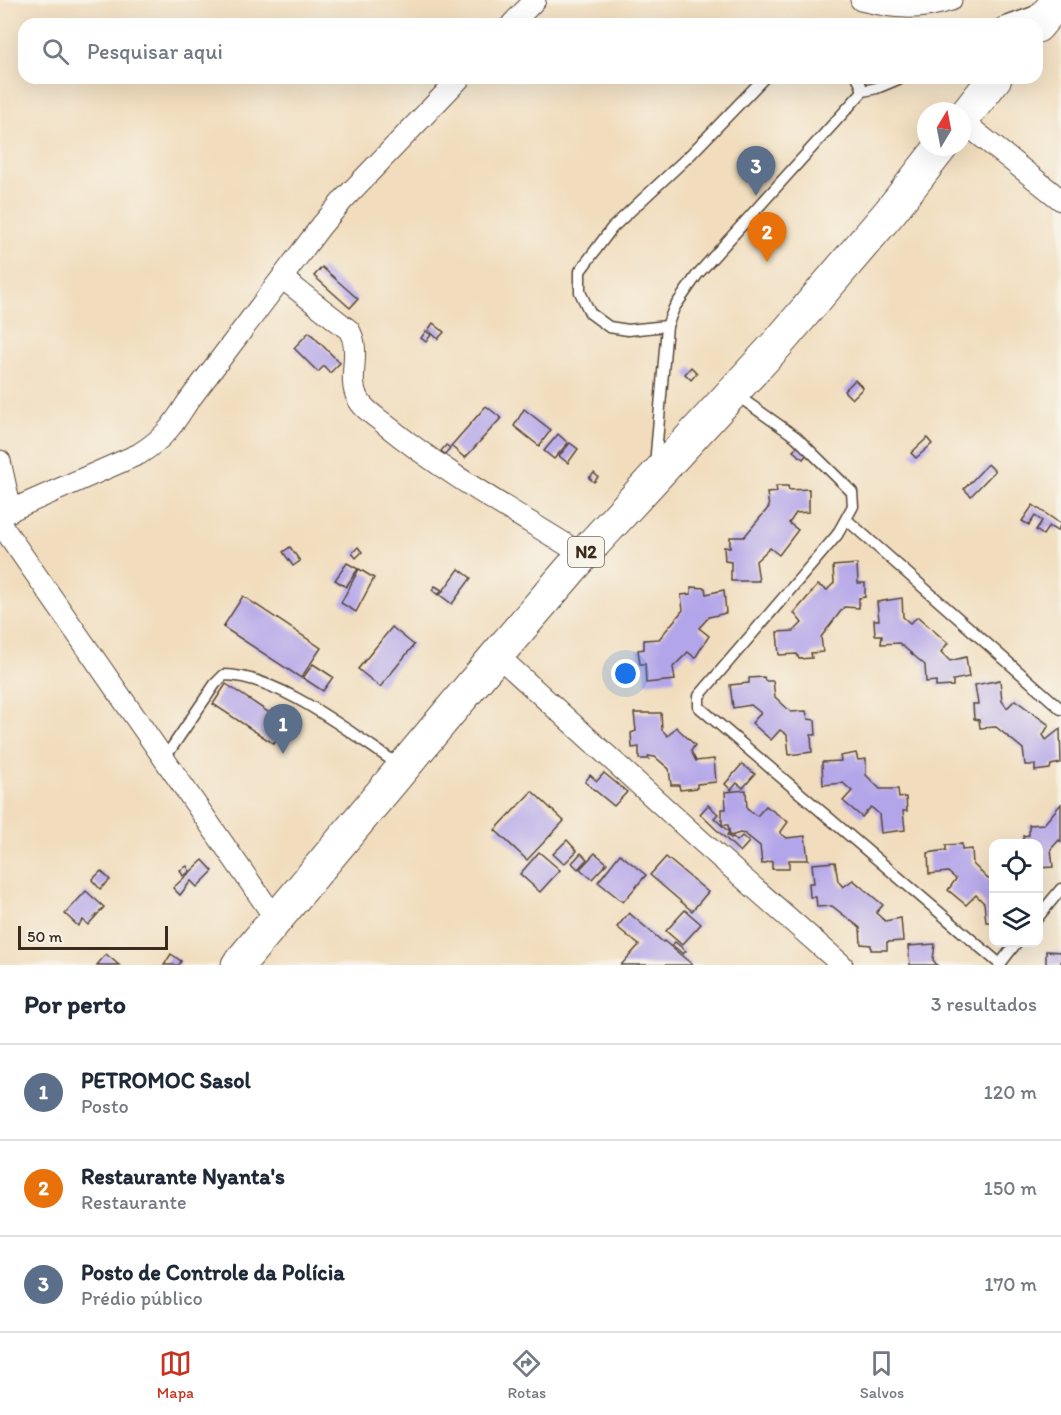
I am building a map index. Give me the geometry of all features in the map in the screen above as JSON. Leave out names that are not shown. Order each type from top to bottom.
[{"type":"main road","points":[[971,109],[990,84]]},
{"type":"main road","name":"N2","points":[[238,965],[583,555],[778,342],[890,212],[934,156]]},
{"type":"street","points":[[518,18],[534,0]]},
{"type":"street","points":[[861,0],[892,8],[930,7],[951,0]]},
{"type":"street","points":[[4,516],[139,454],[157,443],[172,427],[187,403],[344,199],[454,84]]},
{"type":"street","points":[[971,128],[1061,200]]},
{"type":"street","points":[[282,278],[349,330],[356,348],[353,372],[357,398],[367,410],[421,453],[583,555]]},
{"type":"street","points":[[0,461],[4,516],[164,759],[277,921]]},
{"type":"street","points":[[497,655],[700,840],[842,965]]},
{"type":"lane","points":[[1022,18],[1051,10]]},
{"type":"lane","points":[[667,326],[628,330],[609,327],[590,313],[580,292],[580,271],[612,228],[691,154],[758,84]]},
{"type":"lane","points":[[860,84],[863,91]]},
{"type":"lane","points":[[654,477],[667,326],[674,308],[697,275],[863,91],[887,84]]},
{"type":"lane","points":[[733,392],[796,437],[852,492],[853,506],[837,535],[699,696],[699,707],[1000,964],[1013,947]]},
{"type":"lane","points":[[847,520],[1061,709]]},
{"type":"lane","points":[[164,759],[215,684],[224,675],[236,675],[263,682],[302,701],[404,768]]},
{"type":"lane","points":[[1043,910],[1061,889]]},
{"type":"building","points":[[322,267],[358,299],[350,308],[314,276]]},
{"type":"building","points":[[433,323],[444,332],[438,339],[428,330]]},
{"type":"building","points":[[426,331],[431,335],[426,342],[421,338]]},
{"type":"building","points":[[309,332],[340,363],[330,373],[324,366],[318,372],[294,348]]},
{"type":"building","points":[[691,367],[697,373],[691,380],[685,374]]},
{"type":"building","points":[[855,380],[863,388],[852,399],[844,391]]},
{"type":"building","points":[[486,406],[501,418],[465,458],[451,446]]},
{"type":"building","points":[[524,409],[551,430],[539,446],[514,426]]},
{"type":"building","points":[[558,434],[568,443],[554,459],[544,451]]},
{"type":"building","points":[[927,438],[932,444],[916,458],[911,453]]},
{"type":"building","points":[[570,443],[578,449],[568,463],[559,456]]},
{"type":"building","points":[[446,445],[450,448],[445,454],[441,451]]},
{"type":"building","points":[[799,445],[808,453],[803,459],[793,451]]},
{"type":"building","points":[[988,464],[995,471],[971,496],[964,489]]},
{"type":"building","points":[[594,473],[598,477],[594,482],[589,478]]},
{"type":"building","points":[[776,486],[788,486],[789,490],[809,489],[809,512],[796,513],[789,523],[798,530],[779,555],[770,548],[756,561],[759,581],[731,581],[731,562],[725,561],[724,547],[730,548],[730,537],[744,537],[769,507],[767,493],[777,492]]},
{"type":"building","points":[[1033,505],[1061,524],[1057,531],[1049,526],[1043,535],[1036,530],[1042,521],[1035,516],[1029,525],[1022,521]]},
{"type":"building","points":[[290,547],[300,561],[293,566],[283,552]]},
{"type":"building","points":[[358,547],[362,552],[356,558],[352,553]]},
{"type":"building","points":[[347,563],[358,569],[346,587],[335,580]]},
{"type":"building","points":[[857,564],[858,583],[865,583],[865,597],[859,598],[859,608],[844,607],[821,637],[823,652],[811,653],[812,658],[799,659],[797,654],[779,655],[777,632],[794,631],[802,623],[794,613],[818,585],[827,590],[834,583],[833,566]]},
{"type":"building","points":[[359,569],[374,578],[356,612],[341,603]]},
{"type":"building","points":[[459,569],[471,578],[452,604],[440,595]]},
{"type":"building","points":[[435,586],[442,590],[438,595],[432,590]]},
{"type":"building","points":[[691,587],[705,588],[706,594],[724,590],[726,613],[709,617],[699,628],[709,636],[695,658],[688,652],[673,667],[675,680],[646,683],[645,664],[640,664],[638,650],[644,649],[644,640],[659,639],[683,610],[681,595],[691,594]]},
{"type":"building","points":[[243,596],[321,648],[301,678],[223,627]]},
{"type":"building","points":[[902,598],[903,617],[910,623],[918,617],[948,643],[941,652],[950,661],[966,657],[969,677],[953,680],[953,686],[936,687],[936,681],[926,682],[925,665],[899,643],[881,644],[882,635],[875,635],[874,620],[879,620],[877,602]]},
{"type":"building","points":[[392,627],[414,645],[380,687],[358,669]]},
{"type":"building","points":[[313,664],[333,677],[323,691],[303,678]]},
{"type":"building","points":[[764,677],[765,681],[773,681],[775,697],[791,712],[806,711],[808,719],[815,720],[816,735],[811,735],[812,752],[789,755],[787,735],[780,730],[771,740],[752,723],[761,713],[751,705],[733,708],[730,685],[749,683],[749,678]]},
{"type":"building","points":[[1000,680],[1002,701],[1007,708],[1015,700],[1049,725],[1043,735],[1046,740],[1060,729],[1061,763],[1051,765],[1050,769],[1035,771],[1035,765],[1025,765],[1023,749],[996,727],[980,728],[979,720],[974,719],[973,704],[978,704],[975,685]]},
{"type":"building","points":[[226,684],[286,724],[274,744],[213,704]]},
{"type":"building","points":[[634,713],[661,713],[662,730],[668,736],[676,727],[695,745],[691,751],[696,761],[714,759],[716,782],[697,784],[697,788],[680,790],[679,785],[671,785],[669,769],[655,757],[648,756],[649,759],[639,759],[639,747],[632,748],[631,733],[636,731]]},
{"type":"building","points":[[856,753],[858,760],[866,759],[866,775],[880,789],[898,789],[899,798],[906,797],[907,811],[903,811],[905,830],[881,833],[879,814],[871,807],[862,817],[843,801],[852,791],[843,783],[823,785],[822,762],[841,761],[840,756]]},
{"type":"building","points":[[742,764],[755,774],[743,788],[737,783],[731,790],[725,784]]},
{"type":"building","points":[[604,773],[627,792],[614,806],[585,782],[590,775],[597,781]]},
{"type":"building","points":[[746,790],[747,809],[757,816],[766,806],[788,822],[780,833],[787,838],[805,836],[808,860],[789,860],[789,869],[772,869],[772,861],[762,864],[760,846],[745,834],[730,836],[728,825],[722,825],[722,809],[726,809],[725,792]]},
{"type":"building","points":[[532,791],[564,821],[527,860],[495,830]]},
{"type":"building","points":[[1061,804],[1061,842],[1059,840],[1051,849],[1053,867],[1043,868],[1043,839],[1023,839],[1023,836],[1029,835],[1029,825],[1044,824]]},
{"type":"building","points":[[708,805],[718,814],[714,818],[729,832],[727,835],[737,841],[742,836],[749,842],[740,852],[700,814]]},
{"type":"building","points":[[567,840],[577,851],[564,864],[553,854]]},
{"type":"building","points":[[962,844],[962,850],[972,849],[973,864],[989,879],[989,922],[986,922],[984,903],[976,895],[966,905],[948,890],[956,879],[948,872],[929,874],[928,853],[946,850],[946,845]]},
{"type":"building","points":[[539,852],[560,870],[540,892],[520,874]]},
{"type":"building","points":[[581,853],[587,859],[578,869],[572,863]]},
{"type":"building","points":[[595,853],[607,863],[592,879],[580,869]]},
{"type":"building","points":[[620,854],[646,875],[623,902],[598,882]]},
{"type":"building","points":[[666,857],[708,892],[692,911],[650,875]]},
{"type":"building","points":[[203,860],[213,871],[197,887],[191,881],[180,895],[173,888]]},
{"type":"building","points":[[835,862],[838,881],[843,887],[853,880],[883,905],[876,913],[885,921],[901,918],[903,941],[887,942],[887,950],[871,950],[871,945],[861,944],[860,928],[832,906],[817,907],[816,897],[810,897],[809,883],[814,883],[812,864]]},
{"type":"building","points":[[187,866],[190,872],[183,876],[180,870]]},
{"type":"building","points":[[101,871],[110,880],[100,889],[92,880]]},
{"type":"building","points":[[86,891],[104,907],[88,925],[83,920],[78,926],[65,914]]},
{"type":"building","points":[[685,910],[701,924],[682,945],[666,931]]},
{"type":"building","points":[[629,913],[693,965],[621,965],[639,945],[617,927]]},
{"type":"building","points":[[675,942],[686,951],[683,954],[672,945]]},
{"type":"building","points":[[935,944],[933,960],[937,965],[910,965],[908,946]]},
{"type":"building","points":[[1046,951],[1061,952],[1061,965],[1046,965]]},
{"type":"building","points":[[106,954],[119,965],[97,965]]},
{"type":"building","points":[[171,954],[181,961],[179,965],[164,965]]},
{"type":"place","name":"Posto de Controle da Polícia","points":[[756,196]]},
{"type":"place","name":"Restaurante Nyanta's","points":[[767,262]]},
{"type":"place","name":"PETROMOC Sasol","points":[[283,754]]}]
